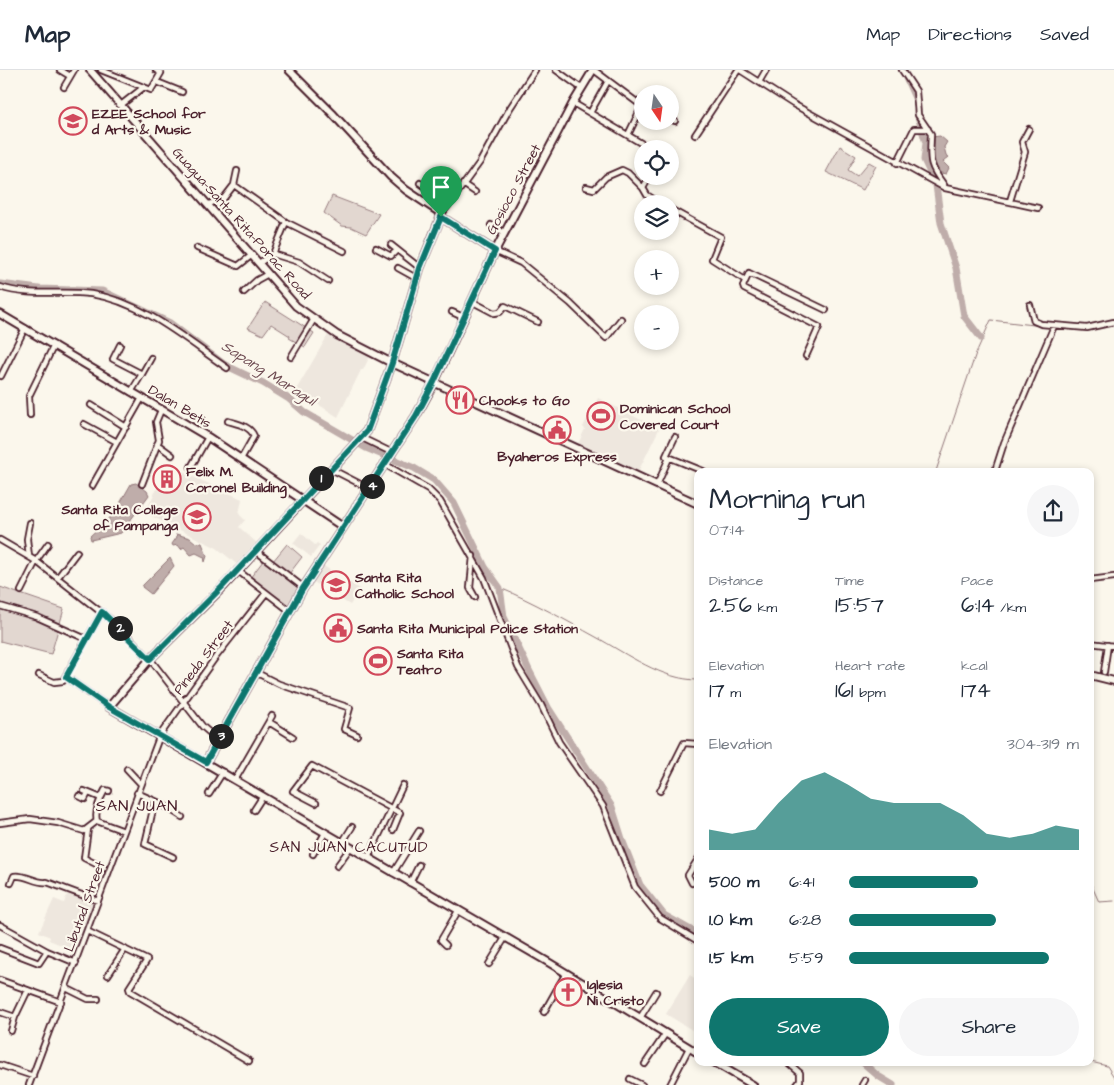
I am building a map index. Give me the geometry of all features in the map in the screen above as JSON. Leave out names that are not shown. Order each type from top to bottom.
[{"type":"street","points":[[60,70],[70,76]]},
{"type":"street","points":[[64,87],[74,70]]},
{"type":"street","name":"Guagua-Santa Rita-Porac Road","points":[[90,70],[209,204],[296,306],[314,319],[337,335],[392,363],[694,502]]},
{"type":"street","points":[[101,70],[151,90],[161,73],[156,70]]},
{"type":"street","points":[[289,70],[391,177],[406,190],[495,251],[527,268],[570,303],[606,338],[621,319]]},
{"type":"street","points":[[109,707],[150,659],[256,551],[302,498],[367,431],[392,363],[416,278],[441,215],[480,162],[510,108],[534,72],[527,70]]},
{"type":"street","points":[[556,70],[581,88]]},
{"type":"street","points":[[593,70],[634,100]]},
{"type":"street","name":"Gosioco Street","points":[[206,762],[290,611],[393,453],[434,382],[504,233],[573,102],[593,70]]},
{"type":"street","points":[[695,135],[739,70],[793,104],[945,188],[1038,208]]},
{"type":"street","points":[[759,82],[766,70]]},
{"type":"street","points":[[902,70],[916,91],[918,115],[922,124],[929,130],[930,163],[942,185]]},
{"type":"street","points":[[590,113],[608,80]]},
{"type":"street","points":[[157,82],[182,92]]},
{"type":"street","points":[[121,105],[144,87]]},
{"type":"street","points":[[573,102],[636,140]]},
{"type":"street","points":[[628,135],[634,123]]},
{"type":"street","points":[[1010,201],[1025,152],[1022,142],[1029,129]]},
{"type":"street","points":[[897,163],[909,136],[914,130],[929,130]]},
{"type":"street","points":[[586,188],[594,190],[606,178],[622,170],[628,173],[643,188],[647,195]]},
{"type":"street","points":[[209,204],[224,198],[234,185],[237,171]]},
{"type":"street","points":[[420,183],[449,203]]},
{"type":"street","points":[[463,184],[475,192]]},
{"type":"street","points":[[234,185],[286,222],[344,251]]},
{"type":"street","points":[[679,214],[721,237],[712,259],[745,280]]},
{"type":"street","points":[[259,263],[273,254],[286,222]]},
{"type":"street","points":[[491,225],[504,233]]},
{"type":"street","points":[[391,245],[420,268]]},
{"type":"street","points":[[197,248],[238,266],[252,255]]},
{"type":"street","points":[[376,248],[391,256],[397,250]]},
{"type":"street","points":[[273,254],[299,262],[328,280]]},
{"type":"street","points":[[398,268],[416,278]]},
{"type":"street","points":[[806,356],[819,327],[744,289],[745,280],[749,273],[826,310]]},
{"type":"street","points":[[244,292],[257,280],[268,274]]},
{"type":"street","points":[[0,287],[33,293],[91,294],[120,302],[150,315],[227,368]]},
{"type":"street","points":[[473,302],[494,313],[500,312],[505,306],[538,322]]},
{"type":"street","points":[[1030,305],[1034,322],[1054,326],[1087,328],[1114,322]]},
{"type":"street","points":[[452,312],[465,318]]},
{"type":"street","name":"Dalan Betis","points":[[0,314],[208,437],[343,527]]},
{"type":"street","points":[[290,357],[314,319]]},
{"type":"street","points":[[996,468],[1004,443],[1054,326]]},
{"type":"street","points":[[1,376],[25,328]]},
{"type":"street","points":[[30,415],[29,396],[54,345]]},
{"type":"street","points":[[120,346],[113,359],[142,374]]},
{"type":"street","points":[[131,392],[151,358]]},
{"type":"street","points":[[92,486],[142,398]]},
{"type":"street","points":[[91,406],[126,427]]},
{"type":"street","points":[[142,484],[159,437],[156,419],[161,410]]},
{"type":"street","points":[[228,420],[250,428],[254,433],[242,459]]},
{"type":"street","points":[[84,424],[117,442]]},
{"type":"street","points":[[191,467],[208,437]]},
{"type":"street","points":[[360,437],[393,453]]},
{"type":"street","points":[[657,485],[668,458],[666,456],[675,438]]},
{"type":"street","points":[[157,444],[172,455]]},
{"type":"street","points":[[668,458],[695,468]]},
{"type":"street","points":[[386,464],[428,489],[440,501],[473,556],[496,607],[518,667],[541,705],[559,742],[603,806],[634,887],[660,918],[694,939]]},
{"type":"street","points":[[330,468],[370,489]]},
{"type":"street","points":[[29,556],[27,539],[30,523]]},
{"type":"street","points":[[0,540],[29,556],[102,612],[150,659],[203,727],[218,740]]},
{"type":"street","points":[[21,591],[36,561],[48,544]]},
{"type":"street","points":[[256,551],[304,588]]},
{"type":"street","points":[[58,577],[77,552]]},
{"type":"street","points":[[473,556],[470,588],[475,597]]},
{"type":"street","points":[[237,570],[290,611]]},
{"type":"street","points":[[1094,580],[1114,577]]},
{"type":"street","name":"Pineda Street","points":[[160,735],[266,593]]},
{"type":"street","points":[[0,606],[42,619],[86,639]]},
{"type":"street","points":[[39,675],[58,683],[66,677],[102,612]]},
{"type":"street","points":[[1094,644],[1111,646],[1104,672]]},
{"type":"street","points":[[255,672],[279,684],[350,708],[344,729],[357,735]]},
{"type":"street","points":[[1094,676],[1114,681]]},
{"type":"street","points":[[66,677],[109,707],[566,973],[694,1051]]},
{"type":"street","points":[[235,780],[272,716]]},
{"type":"street","points":[[269,722],[293,737]]},
{"type":"street","name":"Libutad Street","points":[[29,1085],[160,735]]},
{"type":"street","points":[[660,791],[684,743],[694,744]]},
{"type":"street","points":[[316,804],[293,791],[312,766],[393,809],[400,815],[393,830]]},
{"type":"street","points":[[127,770],[141,784]]},
{"type":"street","points":[[208,794],[223,772]]},
{"type":"street","points":[[368,858],[403,785]]},
{"type":"street","points":[[97,821],[96,815],[101,798],[105,790],[109,791]]},
{"type":"street","points":[[78,796],[85,799],[86,792],[101,798]]},
{"type":"street","points":[[137,793],[155,800],[182,817]]},
{"type":"street","points":[[254,810],[263,796]]},
{"type":"street","points":[[155,800],[145,844],[173,857]]},
{"type":"street","points":[[0,823],[30,819],[58,823],[80,831],[88,830]]},
{"type":"street","points":[[97,821],[124,831]]},
{"type":"street","points":[[97,821],[88,830],[84,858],[104,868]]},
{"type":"street","points":[[342,843],[352,827]]},
{"type":"street","points":[[392,873],[420,831]]},
{"type":"street","points":[[313,854],[325,833]]},
{"type":"street","points":[[337,866],[350,848]]},
{"type":"street","points":[[410,882],[419,865]]},
{"type":"street","points":[[692,883],[688,875],[694,865]]},
{"type":"street","points":[[11,883],[14,876],[21,876],[40,882],[48,882],[98,901]]},
{"type":"street","points":[[446,945],[441,940],[458,911]]},
{"type":"street","points":[[0,925],[47,951],[76,963]]},
{"type":"street","points":[[88,931],[147,960],[128,988],[130,992],[249,1061]]},
{"type":"street","points":[[489,964],[505,938]]},
{"type":"street","points":[[0,948],[39,963],[47,951]]},
{"type":"street","points":[[108,975],[125,949]]},
{"type":"street","points":[[544,1012],[566,973]]},
{"type":"street","points":[[0,980],[61,1002]]},
{"type":"street","points":[[66,988],[88,998],[98,999]]},
{"type":"street","points":[[11,1031],[15,1017],[28,990]]},
{"type":"street","points":[[640,1018],[656,992]]},
{"type":"street","points":[[0,1012],[15,1017]]},
{"type":"street","points":[[645,1064],[666,1034]]},
{"type":"street","points":[[670,1085],[689,1048]]},
{"type":"street","points":[[0,1065],[33,1076]]},
{"type":"street","points":[[725,1066],[753,1085]]},
{"type":"street","points":[[792,1066],[800,1073],[798,1085]]},
{"type":"street","points":[[630,1079],[642,1085]]},
{"type":"street","points":[[862,1085],[865,1080]]},
{"type":"shaded area","points":[[940,136],[947,142],[944,147],[946,155],[949,157],[943,162],[949,168],[946,174],[936,172],[931,159],[932,137]]},
{"type":"shaded area","points":[[840,146],[856,156],[848,170],[857,176],[869,162],[876,166],[863,190],[826,172]]},
{"type":"shaded area","points":[[332,196],[379,214],[366,234],[351,227],[342,226],[324,213]]},
{"type":"shaded area","points":[[265,302],[314,333],[305,347],[289,338],[290,336],[271,324],[263,335],[248,328]]},
{"type":"shaded area","points":[[328,335],[370,356],[338,417],[296,390]]},
{"type":"shaded area","points":[[598,398],[659,429],[638,472],[578,444],[585,429],[583,427]]},
{"type":"shaded area","name":"Santa Rita College of Pampanga","points":[[168,465],[242,499],[239,514],[245,520],[239,527],[258,544],[239,566],[217,548],[145,513]]},
{"type":"shaded area","points":[[136,483],[147,491],[149,495],[121,533],[91,540],[90,536],[114,514],[131,484]]},
{"type":"shaded area","points":[[301,533],[315,545],[317,543],[320,545],[311,557],[293,543]]},
{"type":"shaded area","points":[[176,534],[190,538],[196,543],[202,543],[207,556],[205,562],[204,557],[196,553],[191,555],[184,547],[181,549],[178,545],[173,546],[172,544],[177,537]]},
{"type":"shaded area","points":[[287,544],[302,557],[289,574],[273,561]]},
{"type":"shaded area","points":[[170,558],[174,566],[151,594],[142,587],[143,585]]},
{"type":"shaded area","points":[[263,561],[301,590],[288,607],[250,578]]},
{"type":"shaded area","name":"Santa Rita Catholic School","points":[[322,565],[360,589],[350,605],[312,581]]},
{"type":"shaded area","points":[[0,587],[64,609],[51,654],[0,641]]},
{"type":"shaded area","points":[[68,891],[95,901],[76,951],[49,940],[50,937],[39,932],[54,899],[64,903]]},
{"type":"shaded area","points":[[690,975],[694,978],[694,1027],[692,1030],[666,1014]]},
{"type":"waterway","points":[[906,78],[916,100]]},
{"type":"waterway","points":[[917,113],[926,143],[924,160],[936,185],[941,223],[956,268],[964,316],[981,338]]},
{"type":"waterway","name":"Sapang Maragul","points":[[0,284],[39,289],[102,291],[170,323],[225,365],[263,383],[289,399],[304,412],[366,448],[414,468],[434,480],[454,503],[485,567],[500,588],[504,617],[549,709],[612,807],[640,885],[664,915],[694,932]]},
{"type":"waterway","points":[[937,468],[976,353],[991,320],[1051,327]]},
{"type":"waterway","points":[[1107,326],[1114,325]]},
{"type":"waterway","points":[[1056,328],[1083,330]]},
{"type":"waterway","points":[[500,588],[549,611],[645,665],[671,676],[694,680]]},
{"type":"waterway","points":[[1094,891],[1099,902],[1114,901]]},
{"type":"waterway","points":[[1094,1063],[1107,1066],[1114,1077]]},
{"type":"waterway","points":[[867,1066],[893,1085]]},
{"type":"place","name":"EZEE School for d Arts & Music","points":[[73,121]]},
{"type":"place","name":"Chooks to Go","points":[[460,400]]},
{"type":"place","name":"Dominican School Covered Court","points":[[601,416]]},
{"type":"place","name":"Byaheros Express","points":[[557,430]]},
{"type":"place","name":"Felix M. Coronel Building","points":[[167,479]]},
{"type":"place","name":"Santa Rita College of Pampanga","points":[[197,517]]},
{"type":"place","name":"Santa Rita Catholic School","points":[[336,585]]},
{"type":"place","name":"Santa Rita Municipal Police Station","points":[[338,628]]},
{"type":"place","name":"Santa Rita Teatro","points":[[378,661]]},
{"type":"place","name":"Iglesia Ni Cristo","points":[[568,992]]},
{"type":"district","name":"SAN JUAN","points":[[137,805]]},
{"type":"district","name":"SAN JUAN CACUTUD","points":[[349,847]]},
{"type":"route","points":[[441,217],[495,251],[473,302],[416,416],[386,465],[302,590],[206,762],[109,707],[66,677],[102,612],[150,659],[204,606],[256,551],[302,498],[367,431],[392,363],[416,278],[441,217]]}]
